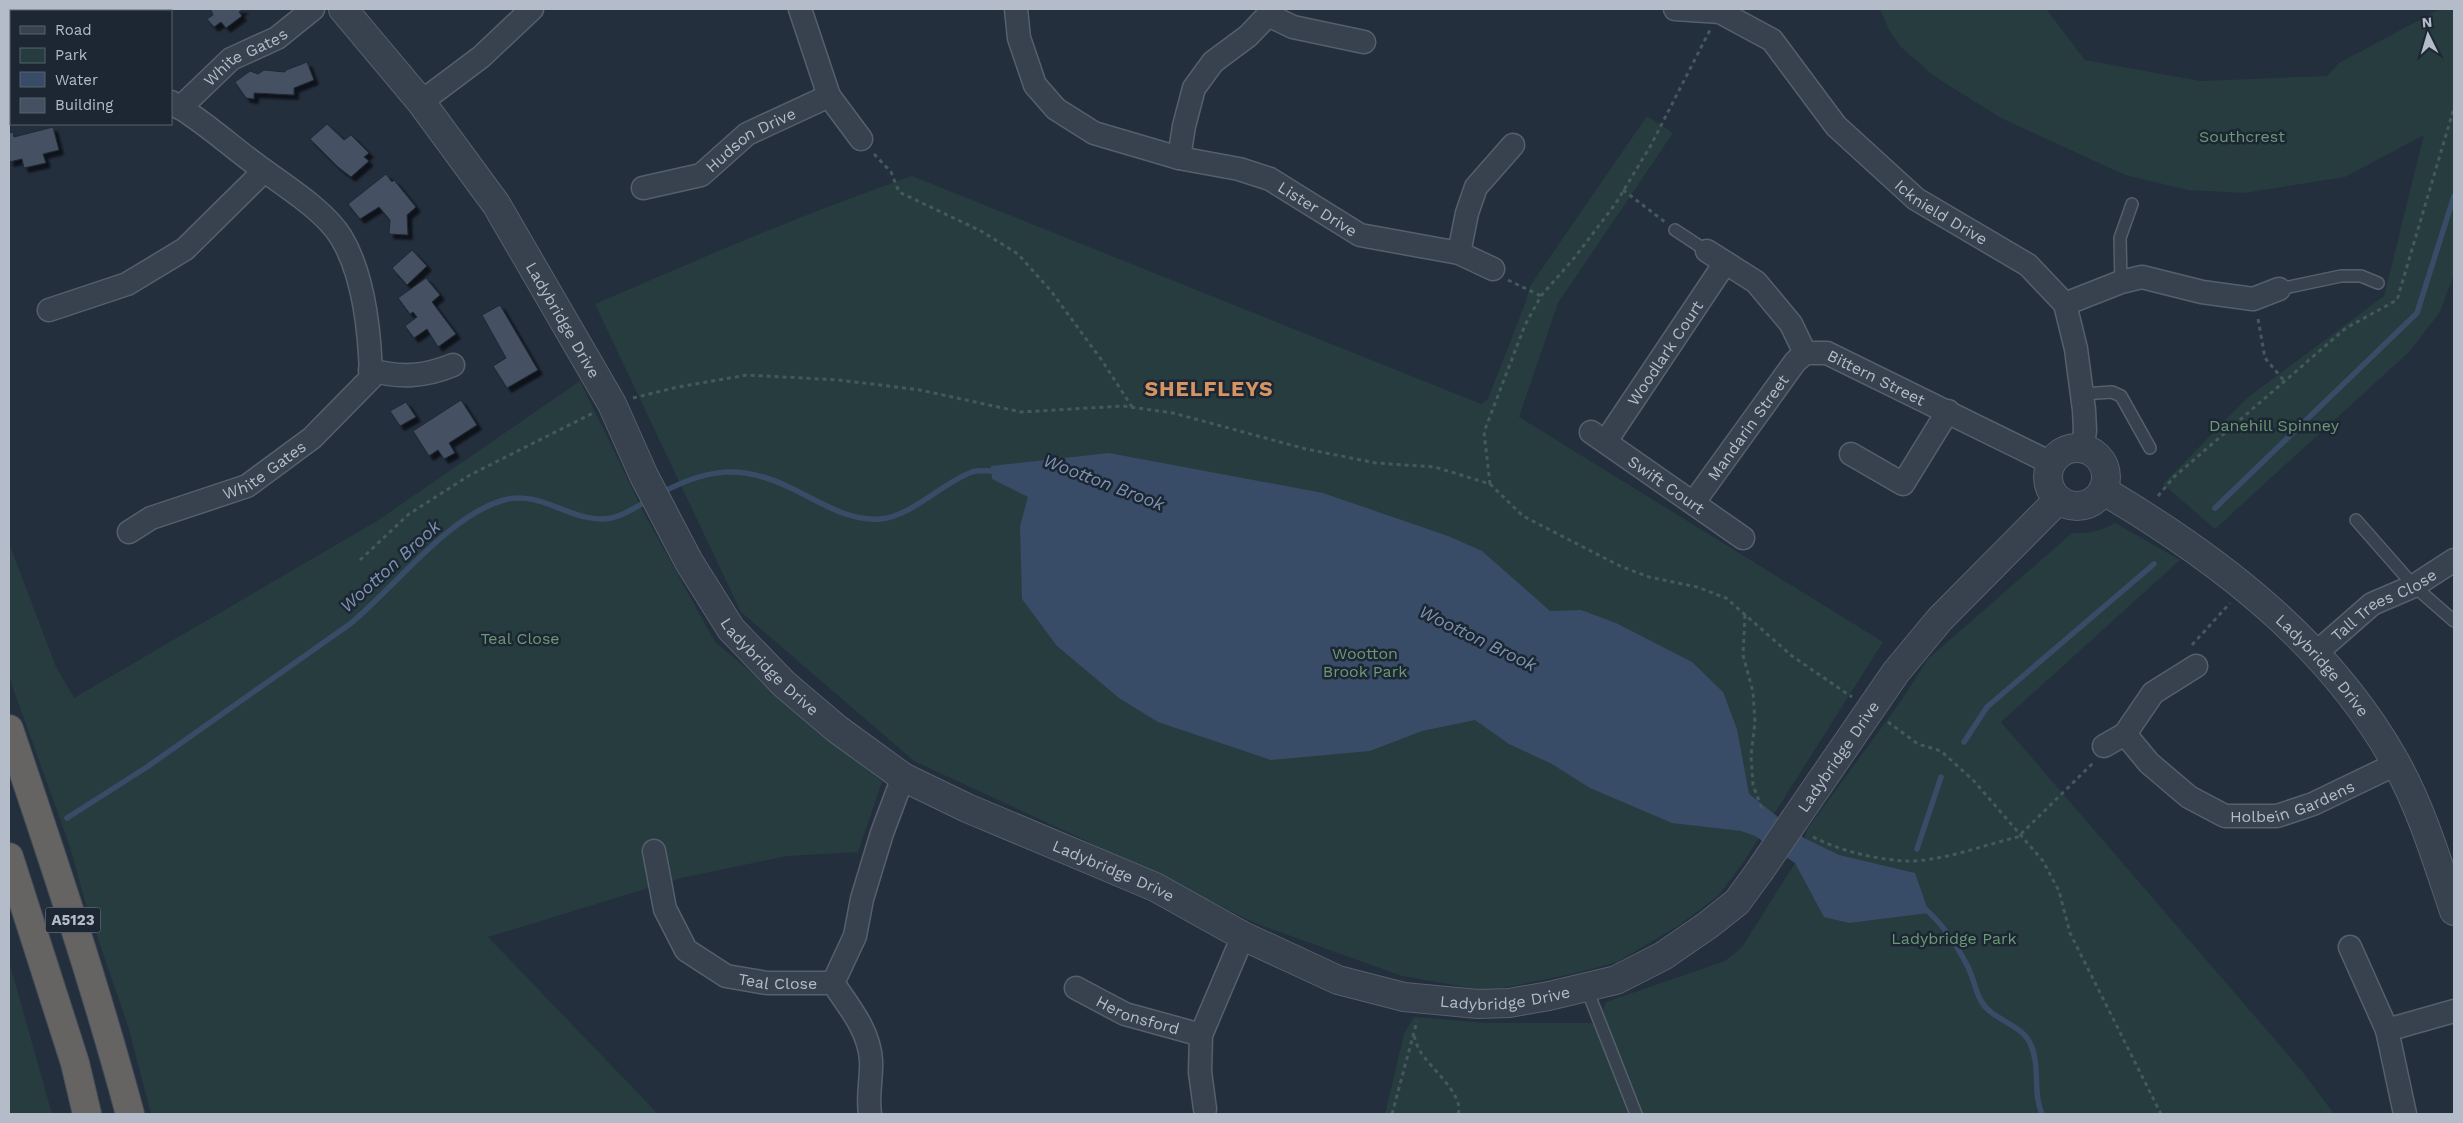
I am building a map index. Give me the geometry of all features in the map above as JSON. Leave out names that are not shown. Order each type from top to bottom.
[{"type":"highway","name":"A5123","points":[[9,729],[66,898],[114,1053],[130,1114]]},
{"type":"highway","name":"A5123","points":[[9,857],[75,1063],[87,1114]]},
{"type":"street","name":"White Gates","points":[[129,532],[151,518],[248,486],[312,438],[371,378],[370,335],[358,279],[341,237],[284,182],[264,170],[176,105],[231,59],[277,38],[313,9]]},
{"type":"street","name":"Ladybridge Drive","points":[[342,9],[421,102],[496,204],[612,404],[644,476],[689,562],[731,629],[784,684],[837,729],[902,777],[967,808],[1155,887],[1243,936],[1338,980],[1416,998],[1478,1004],[1509,1003],[1616,980],[1663,956],[1708,926],[1737,902],[1759,872],[1804,828],[1869,709],[1896,672],[1940,619],[2058,500]]},
{"type":"street","points":[[421,102],[481,57],[532,9]]},
{"type":"street","points":[[800,9],[829,96],[861,139]]},
{"type":"street","name":"Lister Drive","points":[[1016,9],[1019,38],[1035,85],[1056,109],[1094,134],[1179,158],[1238,169],[1270,179],[1360,235],[1459,253],[1493,270]]},
{"type":"street","name":"Icknield Drive","points":[[1675,9],[1720,10],[1772,40],[1836,126],[1916,199],[2028,264],[2065,304],[2076,349],[2082,394],[2085,431],[2082,448]]},
{"type":"street","points":[[1179,158],[1184,126],[1194,88],[1213,62],[1248,36],[1268,15],[1293,27],[1364,42]]},
{"type":"street","name":"Hudson Drive","points":[[644,188],[701,175],[747,134],[829,96]]},
{"type":"street","points":[[1459,253],[1467,213],[1476,187],[1513,145]]},
{"type":"street","points":[[49,310],[127,284],[185,249],[264,170]]},
{"type":"street","name":"Bittern Street","points":[[1716,257],[1756,282],[1791,324],[1805,353],[1827,353],[2051,463]]},
{"type":"street","name":"Woodlark Court","points":[[1599,436],[1716,257]]},
{"type":"street","points":[[2065,304],[2120,282],[2142,277],[2202,292],[2254,299],[2279,289]]},
{"type":"street","name":"Mandarin Street","points":[[1694,502],[1795,362],[1805,353]]},
{"type":"street","points":[[370,370],[399,376],[416,376],[435,373],[453,365]]},
{"type":"street","points":[[1851,454],[1903,484],[1948,411]]},
{"type":"street","name":"Swift Court","points":[[1599,436],[1743,538]]},
{"type":"street","points":[[2082,448],[2098,457],[2104,466],[2106,478],[2104,491],[2098,498],[2087,504],[2067,505],[2058,500],[2048,480],[2051,463],[2058,454],[2082,448]]},
{"type":"street","name":"Ladybridge Drive","points":[[2104,491],[2143,514],[2245,586],[2316,653],[2349,692],[2396,764],[2425,825],[2454,911]]},
{"type":"street","name":"Tall Trees Close","points":[[2316,653],[2372,604],[2414,586],[2454,560]]},
{"type":"street","points":[[2104,746],[2125,734],[2153,693],[2196,666]]},
{"type":"street","name":"Holbein Gardens","points":[[2125,734],[2149,763],[2189,798],[2225,816],[2278,816],[2314,804],[2396,764]]},
{"type":"street","name":"Teal Close","points":[[833,983],[855,936],[862,899],[882,833],[902,777]]},
{"type":"street","name":"Teal Close","points":[[654,851],[665,909],[686,950],[726,976],[767,984],[833,983]]},
{"type":"street","name":"Heronsford","points":[[1207,1112],[1200,1072],[1201,1035],[1243,936]]},
{"type":"street","points":[[2350,947],[2387,1030],[2405,1114]]},
{"type":"street","name":"Teal Close","points":[[833,983],[861,1025],[871,1059],[868,1101],[870,1114]]},
{"type":"street","name":"Heronsford","points":[[1076,988],[1125,1014],[1201,1035]]},
{"type":"street","points":[[2387,1030],[2454,1011]]},
{"type":"lane","points":[[2120,282],[2120,238],[2132,204]]},
{"type":"lane","points":[[1675,230],[1716,257]]},
{"type":"lane","points":[[2279,289],[2340,276],[2361,276],[2378,283]]},
{"type":"lane","points":[[2082,394],[2112,392],[2121,396],[2150,448]]},
{"type":"lane","points":[[2356,520],[2414,586],[2454,621]]},
{"type":"lane","points":[[1586,987],[1636,1114]]},
{"type":"path","points":[[1490,484],[1484,432],[1525,325],[1541,296],[1575,257],[1623,190],[1651,145],[1720,10]]},
{"type":"path","points":[[2143,514],[2174,477],[2346,328],[2397,300],[2454,108]]},
{"type":"path","points":[[861,139],[891,172],[900,192],[981,231],[1018,254],[1056,298],[1103,362],[1132,408]]},
{"type":"path","points":[[1623,190],[1675,230]]},
{"type":"path","points":[[1493,270],[1509,281],[1541,296]]},
{"type":"path","points":[[2254,299],[2265,358],[2285,382]]},
{"type":"path","points":[[360,560],[409,514],[470,475],[612,404],[678,387],[747,375],[839,380],[920,390],[1021,412],[1132,408],[1173,413],[1306,449],[1376,463],[1434,467],[1490,484],[1523,516],[1570,542],[1620,566],[1649,577],[1697,587],[1726,598],[1792,656],[1918,744],[1941,751],[1974,781],[2043,861],[2059,890],[2070,933],[2160,1114]]},
{"type":"path","points":[[2196,666],[2190,647],[2245,586]]},
{"type":"path","points":[[1745,614],[1743,655],[1753,692],[1756,722],[1751,756],[1752,776],[1753,785],[1762,809]]},
{"type":"path","points":[[1804,828],[1832,846],[1849,851],[1906,861],[1934,857],[2021,835],[2079,774],[2101,756],[2104,746]]},
{"type":"path","points":[[1392,1114],[1417,1026],[1416,998]]},
{"type":"path","points":[[1414,1036],[1420,1051],[1454,1093],[1459,1111],[1458,1114]]},
{"type":"green space","name":"Southcrest","points":[[1880,9],[2046,9],[2085,60],[2200,81],[2327,76],[2339,63],[2440,9],[2454,9],[2454,274],[2440,312],[2410,351],[2215,529],[2163,484],[2247,398],[2384,296],[2424,135],[2345,177],[2244,193],[2188,190],[2125,175],[2001,118],[1934,76],[1901,47],[1889,30]]},
{"type":"green space","name":"Wootton Brook Park","points":[[1647,116],[1673,133],[1558,303],[1519,417],[1883,642],[1743,863],[1718,896],[1678,926],[1617,962],[1576,973],[1488,991],[1402,976],[1255,923],[1078,837],[914,761],[741,612],[595,304],[792,221],[912,176],[1481,404],[1488,399],[1530,286]]},
{"type":"green space","points":[[580,381],[645,515],[715,642],[882,782],[858,852],[787,856],[681,878],[488,937],[658,1114],[151,1114],[128,1026],[85,901],[69,844],[9,677],[9,543],[56,667],[74,698],[377,521]]},
{"type":"green space","name":"Ladybridge Park","points":[[2115,523],[2180,560],[2001,722],[2302,1071],[2334,1114],[1385,1114],[1404,1034],[1414,1017],[1488,1023],[1593,1023],[1599,1019],[1606,1002],[1725,961],[1742,947],[1795,863],[1808,828],[1901,701],[1928,659],[2072,533],[2094,531]]},
{"type":"green space","points":[[9,961],[52,1114],[9,1114]]},
{"type":"water","points":[[1109,453],[1323,493],[1448,536],[1482,551],[1550,611],[1581,610],[1616,623],[1692,662],[1723,692],[1737,729],[1749,794],[1804,838],[1839,855],[1915,873],[1929,913],[1849,923],[1824,917],[1795,863],[1755,836],[1741,831],[1672,823],[1590,788],[1552,764],[1509,744],[1475,720],[1422,731],[1370,751],[1271,760],[1158,722],[1119,698],[1057,646],[1022,599],[1020,526],[1028,497],[992,479],[991,466]]},
{"type":"building","points":[[9,9],[40,10],[10,10],[10,16]]},
{"type":"building","points":[[123,9],[154,10],[124,10]]},
{"type":"building","points":[[212,9],[244,9],[239,12],[242,16],[226,28],[221,22],[214,27],[207,19],[213,15]]},
{"type":"building","points":[[307,62],[314,80],[294,88],[294,95],[254,93],[254,99],[246,98],[235,82],[250,71],[258,74],[264,70],[285,72]]},
{"type":"building","points":[[327,124],[344,140],[351,135],[369,153],[364,157],[369,161],[351,177],[338,167],[310,139]]},
{"type":"building","points":[[53,127],[59,150],[43,154],[46,163],[24,168],[22,159],[9,162],[9,133],[13,132],[14,137]]},
{"type":"building","points":[[386,174],[392,182],[394,180],[416,207],[407,215],[408,235],[389,234],[390,220],[379,207],[360,219],[348,204]]},
{"type":"building","points":[[412,250],[427,266],[407,285],[392,268]]},
{"type":"building","points":[[426,278],[440,295],[432,302],[456,334],[438,347],[427,329],[414,338],[405,326],[417,317],[413,312],[410,314],[398,298]]},
{"type":"building","points":[[500,305],[538,370],[507,388],[493,366],[506,358],[482,315]]},
{"type":"building","points":[[461,400],[477,425],[449,443],[455,453],[444,459],[438,450],[429,456],[413,431]]},
{"type":"building","points":[[406,402],[416,417],[400,426],[390,411]]},
{"type":"waterway","points":[[2215,508],[2417,313],[2454,196]]},
{"type":"waterway","name":"Wootton Brook","points":[[661,493],[694,478],[725,472],[741,472],[773,480],[845,514],[868,519],[880,519],[891,517],[915,506],[950,483],[972,472],[998,471]]},
{"type":"waterway","name":"Wootton Brook","points":[[67,818],[147,767],[350,624],[443,536],[483,508],[504,500],[531,499],[584,517],[597,519],[621,515],[649,500]]},
{"type":"waterway","points":[[1964,742],[1987,707],[2154,564]]},
{"type":"waterway","points":[[1917,849],[1941,777]]},
{"type":"waterway","name":"Wootton Brook","points":[[1923,907],[1942,926],[1958,949],[1969,969],[1981,1001],[1992,1013],[2020,1031],[2030,1043],[2035,1060],[2037,1096],[2042,1114]]},
{"type":"district","name":"SHELFLEYS","points":[[1209,388]]},
{"type":"park label","name":"Danehill Spinney","points":[[2274,425]]}]
